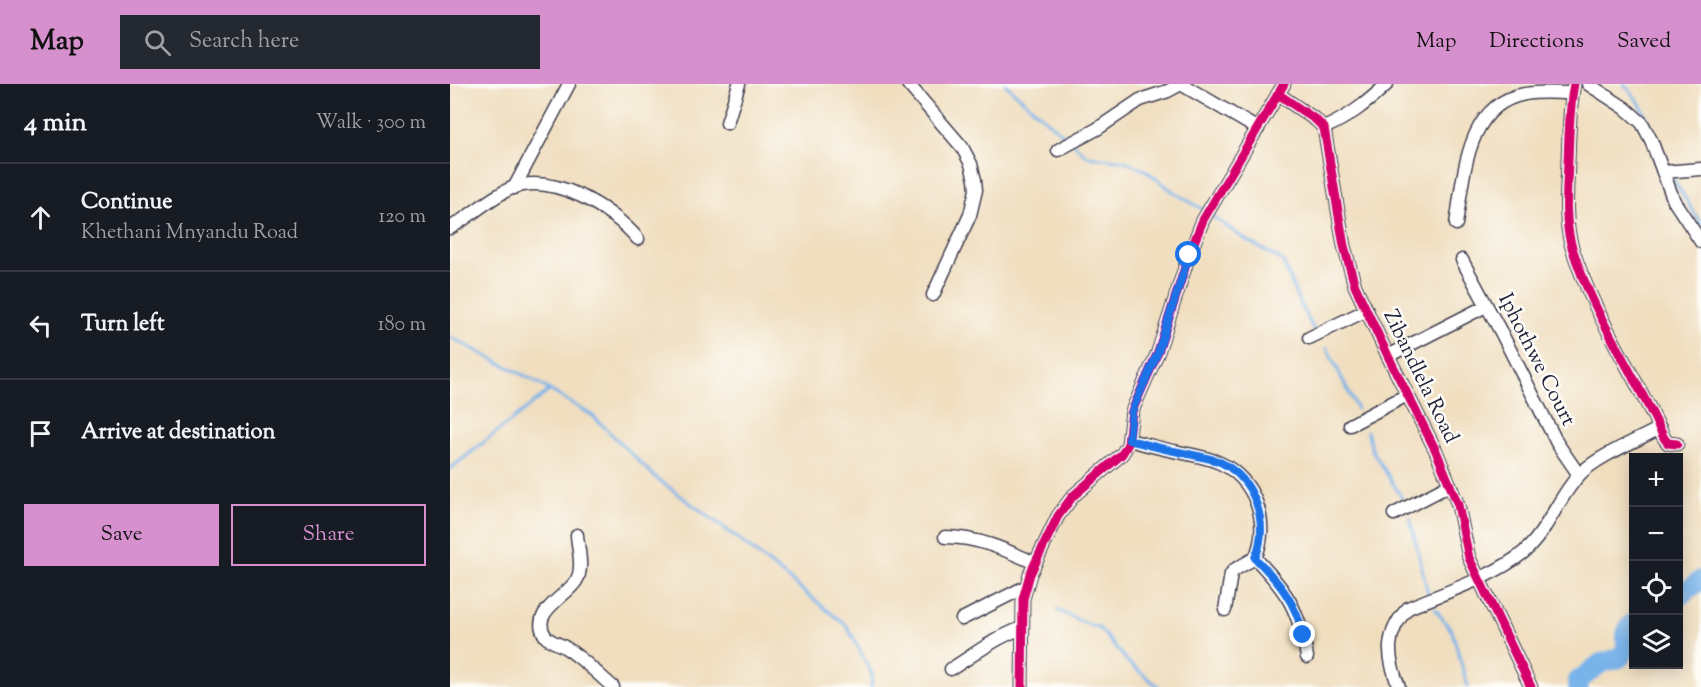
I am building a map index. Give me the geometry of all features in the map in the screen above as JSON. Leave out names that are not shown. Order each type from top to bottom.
[{"type":"street","points":[[514,188],[568,84]]},
{"type":"street","points":[[728,123],[739,84]]},
{"type":"street","points":[[908,84],[962,147],[971,164],[975,180],[976,190],[970,215],[933,295]]},
{"type":"street","points":[[1058,150],[1096,129],[1140,100],[1181,84],[1258,129]]},
{"type":"street","points":[[1022,687],[1023,599],[1025,587],[1035,563],[1052,527],[1066,505],[1084,485],[1122,454],[1127,447],[1132,411],[1158,352],[1189,255],[1203,220],[1281,89],[1324,128],[1357,111],[1387,84]]},
{"type":"street","points":[[1588,84],[1625,108],[1642,123],[1651,140],[1674,201],[1701,242]]},
{"type":"street","points":[[1456,224],[1473,138],[1486,116],[1501,103],[1524,94],[1573,88],[1569,118],[1567,194],[1567,221],[1571,241],[1590,292],[1660,428],[1668,443],[1677,444]]},
{"type":"street","name":"Zibandlela Road","points":[[1324,128],[1346,254],[1355,286],[1436,451],[1458,505],[1469,558],[1531,687]]},
{"type":"street","points":[[1663,172],[1701,169]]},
{"type":"street","points":[[450,228],[514,188],[543,184],[570,192],[613,215],[625,224],[638,239]]},
{"type":"street","name":"Iphothwe Court","points":[[1462,260],[1557,443],[1579,475]]},
{"type":"street","points":[[1388,356],[1486,306]]},
{"type":"street","points":[[1309,338],[1367,310]]},
{"type":"street","points":[[1350,425],[1407,395]]},
{"type":"street","points":[[1399,687],[1390,665],[1389,653],[1394,629],[1408,608],[1479,579],[1518,557],[1539,535],[1579,475],[1597,462],[1660,428]]},
{"type":"street","points":[[1129,440],[1221,463],[1244,482],[1254,496],[1261,515],[1258,547],[1255,558],[1231,574],[1225,610]]},
{"type":"street","points":[[1394,514],[1450,484]]},
{"type":"street","points":[[577,535],[580,569],[576,581],[549,606],[541,628],[548,639],[567,649],[613,687]]},
{"type":"street","points":[[945,537],[977,539],[1035,563]]},
{"type":"street","points":[[1255,558],[1286,592],[1300,621],[1307,657]]},
{"type":"street","points":[[962,619],[1025,587]]},
{"type":"street","points":[[951,669],[987,644],[1022,628]]},
{"type":"waterway","points":[[1005,84],[1069,140]]},
{"type":"waterway","points":[[1624,84],[1639,102],[1650,125]]},
{"type":"waterway","points":[[1074,144],[1087,156],[1125,161],[1145,170],[1175,193],[1204,210]]},
{"type":"waterway","points":[[1672,177],[1701,224]]},
{"type":"waterway","points":[[1209,214],[1246,240],[1283,261],[1296,295],[1314,330]]},
{"type":"waterway","points":[[450,337],[531,379],[593,416],[655,477],[735,536],[847,626],[872,674],[871,687]]},
{"type":"waterway","points":[[1327,348],[1357,409]]},
{"type":"waterway","points":[[450,469],[550,390]]},
{"type":"waterway","points":[[1367,431],[1372,450],[1402,498]]},
{"type":"waterway","points":[[1410,518],[1428,594]]},
{"type":"waterway","points":[[1683,593],[1701,580]]},
{"type":"waterway","points":[[1435,609],[1452,631],[1468,687]]},
{"type":"waterway","points":[[1057,610],[1099,628],[1129,663],[1159,687]]},
{"type":"waterway","points":[[1578,687],[1578,681],[1601,663],[1620,658],[1626,649],[1629,628]]},
{"type":"cycle path","points":[[1022,687],[1023,599],[1030,574],[1058,516],[1073,496],[1122,454],[1128,444],[1132,411],[1158,352],[1189,255],[1203,220],[1284,84]]},
{"type":"cycle path","points":[[1574,84],[1567,193],[1567,224],[1571,244],[1590,294],[1664,438],[1668,443],[1677,444]]},
{"type":"cycle path","points":[[1278,94],[1324,128],[1344,246],[1355,286],[1436,451],[1458,505],[1469,558],[1531,687]]},
{"type":"route","points":[[1189,255],[1158,352],[1132,411],[1129,440],[1221,463],[1244,482],[1254,496],[1261,515],[1255,558],[1286,592],[1300,621],[1303,635]]}]
